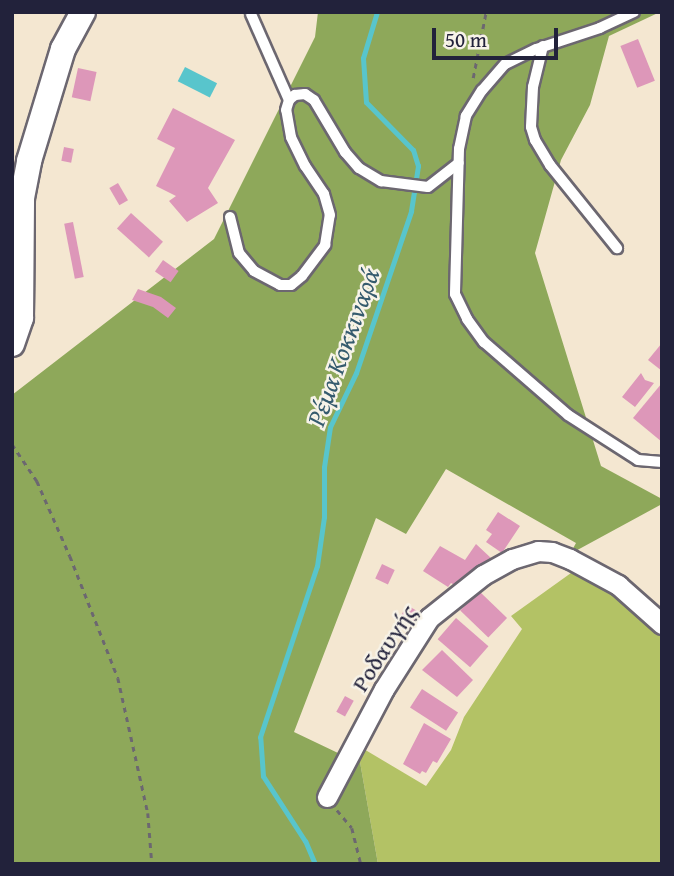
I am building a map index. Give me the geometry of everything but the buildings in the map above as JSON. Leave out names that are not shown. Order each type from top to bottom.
[{"type":"street","points":[[12,344],[21,318],[22,198],[29,161],[63,49],[83,12]]},
{"type":"street","name":"Ροδαυγής","points":[[327,797],[384,689],[429,618],[483,575],[512,559],[538,551],[570,559],[618,585],[662,624]]},
{"type":"lane","points":[[635,12],[543,46],[505,64],[492,75],[466,117],[459,163],[455,295],[467,319],[484,342],[510,368],[568,415],[638,460],[662,462]]},
{"type":"lane","points":[[251,15],[289,100]]},
{"type":"lane","points":[[543,46],[533,87],[531,127],[535,140],[550,165],[617,248]]},
{"type":"lane","points":[[230,217],[239,253],[254,271],[280,285],[291,285],[302,276],[325,246],[330,215],[324,194],[305,166],[291,137],[286,110],[289,100],[295,95],[304,94],[314,100],[345,152],[359,167],[381,181],[428,187],[459,163]]},
{"type":"path","points":[[466,117],[486,12]]},
{"type":"path","points":[[12,444],[37,481],[118,678],[148,813],[152,864]]},
{"type":"path","points":[[327,797],[352,828],[361,864]]},
{"type":"green space","points":[[318,12],[660,12],[609,36],[590,105],[561,160],[535,253],[601,466],[662,499],[662,504],[570,554],[576,543],[446,469],[406,534],[376,518],[294,732],[338,753],[346,739],[357,745],[378,864],[12,864],[12,395],[214,239],[315,37]]},
{"type":"green space","points":[[571,573],[613,590],[662,637],[662,864],[378,864],[357,745],[426,786],[451,750],[464,717],[522,629],[511,616]]},
{"type":"water","points":[[185,67],[217,83],[210,98],[178,81]]},
{"type":"waterway","name":"Ρέμα Κοκκιναρά","points":[[315,864],[305,841],[263,776],[260,737],[317,566],[324,517],[324,467],[330,427],[356,373],[411,211],[418,166],[413,150],[366,102],[363,58],[377,12]]}]
